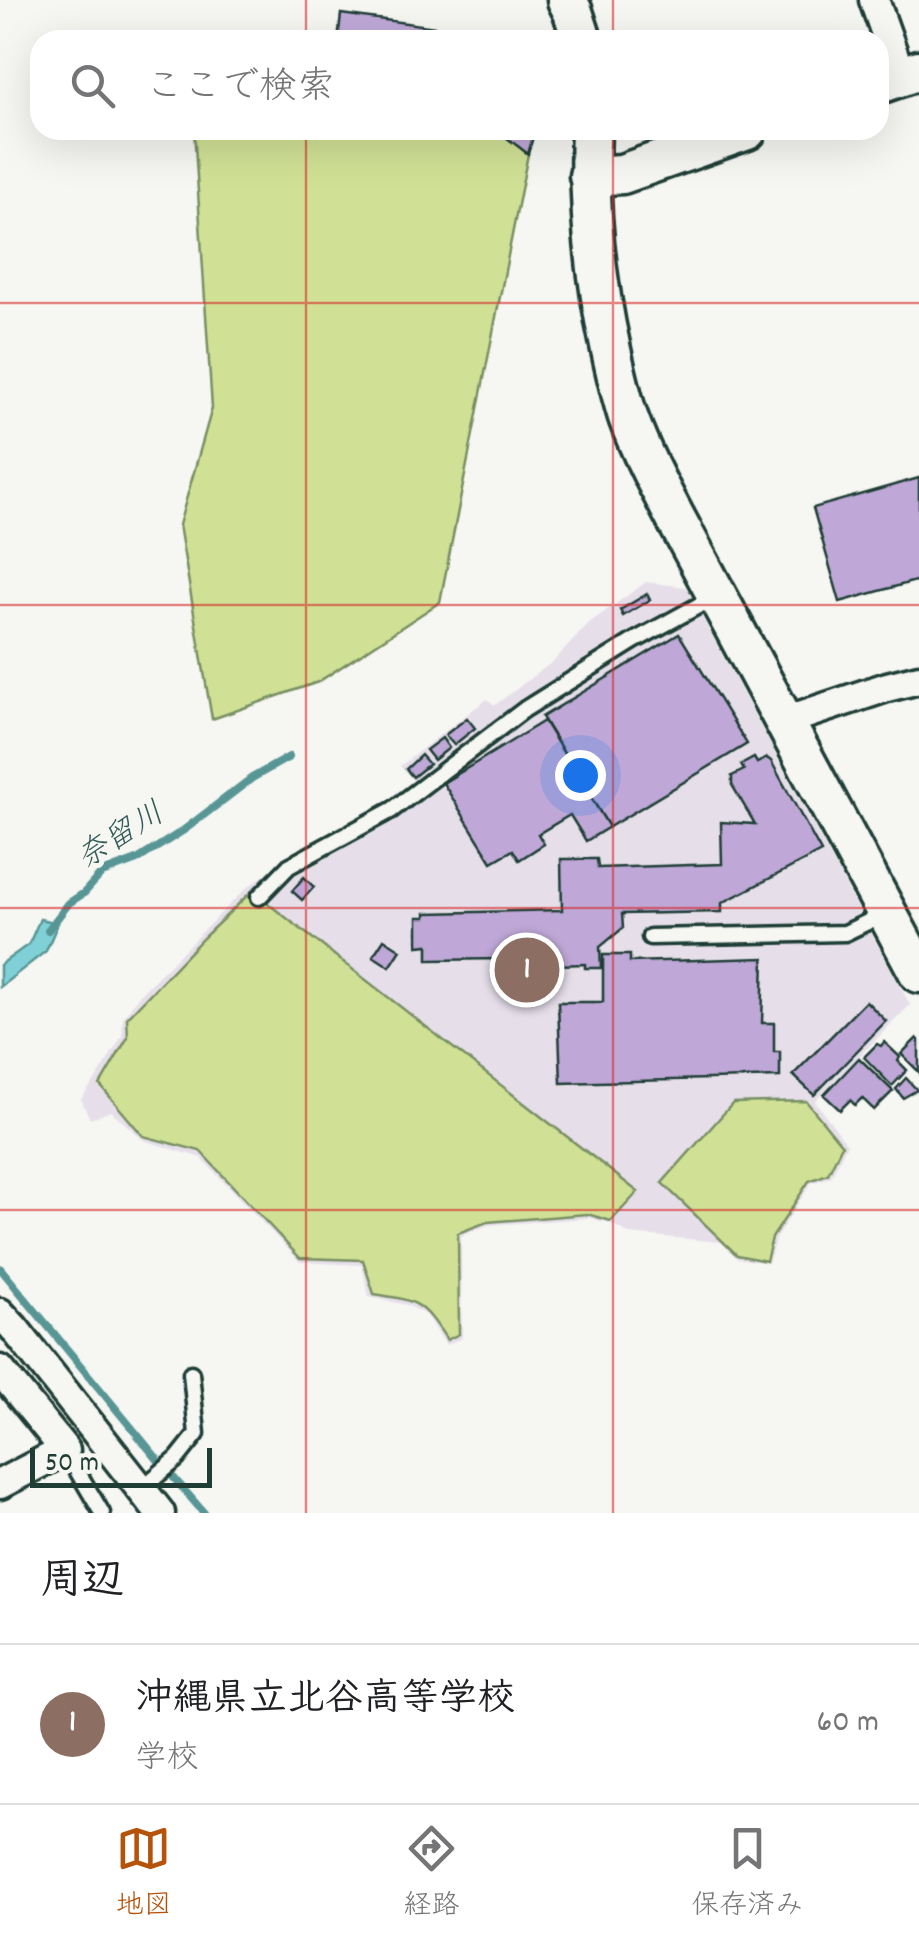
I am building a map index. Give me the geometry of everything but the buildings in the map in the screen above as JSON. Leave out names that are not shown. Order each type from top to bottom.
[{"type":"street","points":[[566,0],[579,30]]},
{"type":"street","points":[[874,0],[884,30]]},
{"type":"street","points":[[889,44],[900,77]]},
{"type":"street","points":[[591,140],[591,220],[600,300],[622,397],[648,465],[919,973]]},
{"type":"street","points":[[589,176],[622,174],[719,140]]},
{"type":"street","points":[[786,721],[919,679]]},
{"type":"street","points":[[0,1313],[160,1513]]},
{"type":"street","points":[[0,1370],[66,1450],[0,1484]]},
{"type":"lane","points":[[260,898],[289,866],[392,810],[525,709],[634,641],[718,596]]},
{"type":"lane","points":[[650,937],[845,933],[887,913]]},
{"type":"lane","points":[[142,1490],[197,1434],[192,1372]]},
{"type":"lane","points":[[66,1450],[102,1513]]},
{"type":"shaded area","points":[[646,582],[686,587],[910,1005],[815,1101],[847,1144],[831,1177],[811,1183],[776,1238],[768,1263],[737,1258],[721,1242],[629,1234],[610,1223],[589,1218],[488,1225],[461,1236],[462,1338],[446,1345],[426,1315],[407,1305],[369,1297],[362,1265],[300,1262],[201,1158],[143,1140],[111,1111],[90,1119],[81,1099],[122,1036],[123,1018],[140,994],[245,889],[283,861],[414,781],[400,766],[487,699],[495,705],[555,660],[589,623]]},
{"type":"green space","points":[[195,140],[510,140],[528,154],[440,602],[318,682],[212,719],[179,525],[212,408]]},
{"type":"green space","points":[[252,891],[638,1192],[611,1221],[587,1214],[487,1222],[458,1233],[459,1334],[447,1340],[418,1305],[374,1294],[363,1260],[300,1258],[200,1151],[143,1136],[100,1085],[128,1037],[127,1018]]},
{"type":"green space","points":[[806,1101],[842,1145],[828,1174],[809,1181],[772,1238],[766,1261],[737,1255],[662,1183],[733,1103]]},
{"type":"water","points":[[40,919],[58,923],[46,951],[0,987],[0,965],[29,944]]},
{"type":"waterway","name":"奈留川","points":[[48,930],[69,903],[102,873],[137,860],[252,778],[289,757]]},
{"type":"waterway","points":[[0,1268],[159,1461]]},
{"type":"waterway","points":[[173,1477],[204,1513]]},
{"type":"place","name":"沖縄県立北谷高等学校","points":[[527,970]]}]
